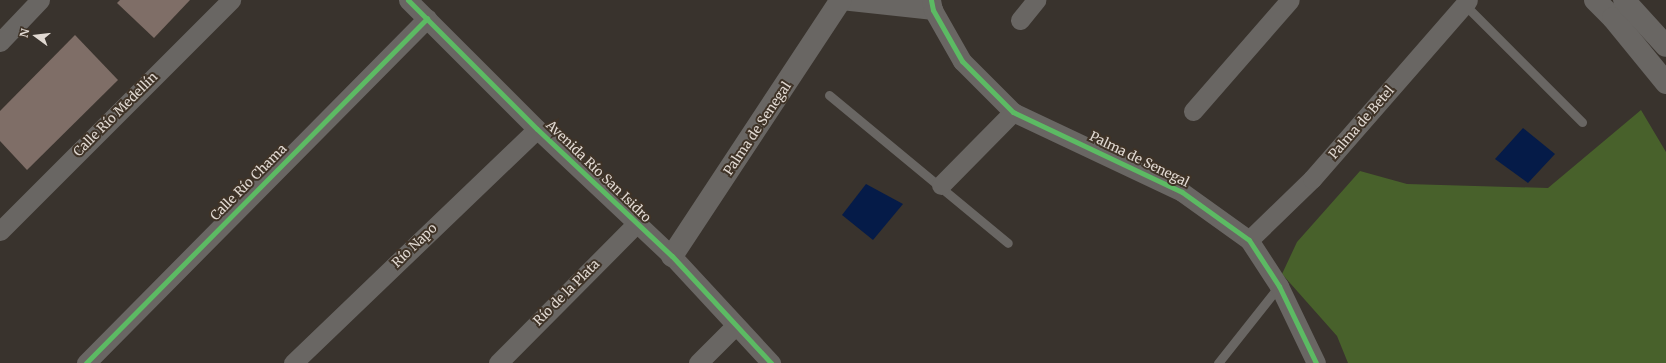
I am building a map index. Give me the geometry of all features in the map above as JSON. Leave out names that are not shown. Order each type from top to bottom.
[{"type":"street","points":[[0,42],[40,0]]},
{"type":"street","name":"Calle Río Medellín","points":[[0,231],[231,0]]},
{"type":"street","name":"Avenida Río San Isidro","points":[[408,0],[537,128],[636,224],[672,256],[735,326],[771,363]]},
{"type":"street","points":[[841,0],[932,5]]},
{"type":"street","name":"Palma de Senegal","points":[[672,256],[841,0]]},
{"type":"street","points":[[1020,20],[1036,0]]},
{"type":"street","points":[[1193,112],[1290,0]]},
{"type":"street","points":[[1595,0],[1613,18],[1666,83]]},
{"type":"street","points":[[1624,0],[1666,46]]},
{"type":"street","name":"Palma de Betel","points":[[1249,240],[1312,179],[1466,2]]},
{"type":"street","name":"Palma de Senegal","points":[[932,5],[962,61],[1013,112],[1182,192],[1249,240],[1278,286],[1316,363]]},
{"type":"street","name":"Calle Río Chama","points":[[86,363],[427,18]]},
{"type":"street","points":[[941,185],[1013,112]]},
{"type":"street","name":"Río Napo","points":[[293,363],[537,128]]},
{"type":"street","name":"Río de la Plata","points":[[498,363],[636,224]]},
{"type":"street","points":[[698,363],[735,326]]},
{"type":"lane","points":[[1466,2],[1582,122]]},
{"type":"lane","points":[[829,95],[941,185],[1008,243]]},
{"type":"lane","points":[[1218,363],[1278,286]]},
{"type":"green space","points":[[1641,110],[1666,152],[1666,363],[1348,363],[1337,336],[1282,274],[1297,242],[1360,171],[1407,184],[1548,188]]},
{"type":"water","points":[[1523,128],[1555,154],[1528,183],[1495,159]]},
{"type":"water","points":[[866,184],[903,204],[873,240],[842,215]]},
{"type":"building","points":[[120,0],[190,0],[154,38],[117,3]]},
{"type":"building","points":[[75,35],[118,80],[27,170],[0,141],[0,111]]},
{"type":"cycle path","points":[[408,0],[537,129],[672,256],[771,363]]},
{"type":"cycle path","points":[[931,0],[933,10],[962,61],[1013,112],[1182,192],[1249,240],[1279,286],[1316,363]]},
{"type":"cycle path","points":[[86,363],[427,18]]}]
